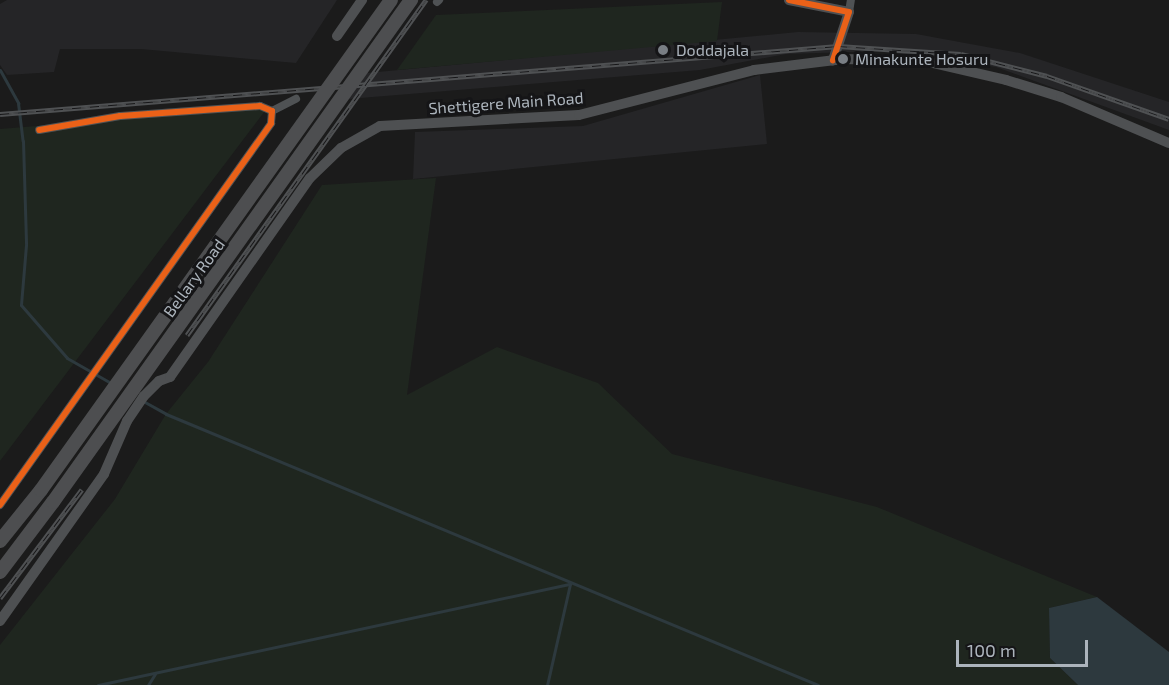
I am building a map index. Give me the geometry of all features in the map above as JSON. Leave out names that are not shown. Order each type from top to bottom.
[{"type":"highway","name":"Bellary Road","points":[[0,541],[40,490],[391,0]]},
{"type":"highway","name":"Bellary Road","points":[[0,572],[411,0]]},
{"type":"main road","points":[[338,36],[362,0]]},
{"type":"main road","points":[[789,0],[849,12],[833,60]]},
{"type":"main road","name":"Shettigere Main Road","points":[[0,621],[104,474],[128,421],[144,396],[159,381],[170,377],[310,178],[341,148],[380,126],[579,115],[754,70],[833,60],[924,61],[1006,80],[1061,98],[1169,143]]},
{"type":"street","points":[[849,12],[851,0]]},
{"type":"street","points":[[39,130],[120,116],[260,106],[272,111],[296,99]]},
{"type":"street","points":[[0,505],[271,123],[272,111]]},
{"type":"shaded area","points":[[7,0],[337,0],[296,63],[141,49],[60,49],[54,72],[7,75],[0,65],[0,4]]},
{"type":"shaded area","points":[[722,2],[717,41],[397,70],[436,15]]},
{"type":"shaded area","points":[[798,32],[916,34],[1020,53],[1169,102],[1169,130],[996,67],[882,51],[786,54],[700,70],[348,99],[367,73]]},
{"type":"shaded area","points":[[760,75],[767,144],[413,179],[415,132],[583,126]]},
{"type":"shaded area","points":[[268,107],[0,461],[0,129]]},
{"type":"shaded area","points":[[436,178],[407,395],[497,347],[598,383],[672,454],[877,507],[1097,597],[1049,608],[1050,658],[1078,685],[0,685],[0,645],[115,499],[166,414],[208,362],[322,185]]},
{"type":"shaded area","points":[[1097,597],[1169,652],[1169,685],[1078,685],[1050,658],[1049,608]]},
{"type":"waterway","points":[[0,70],[18,103],[23,141],[26,245],[21,305],[67,358],[111,383]]},
{"type":"waterway","points":[[143,401],[166,414],[818,685]]},
{"type":"waterway","points":[[98,685],[570,584],[547,685]]},
{"type":"waterway","points":[[148,685],[155,674]]},
{"type":"railway","points":[[187,335],[426,0]]},
{"type":"railway","points":[[0,114],[838,46],[961,54],[1047,76],[1169,119]]},
{"type":"railway","points":[[0,598],[82,489]]},
{"type":"cycle path","points":[[789,0],[849,12],[833,60]]},
{"type":"cycle path","points":[[0,505],[271,123],[272,111],[260,106],[120,116],[39,130]]},
{"type":"place","name":"Doddajala","points":[[663,50]]},
{"type":"place","name":"Minakunte Hosuru","points":[[843,59]]}]
